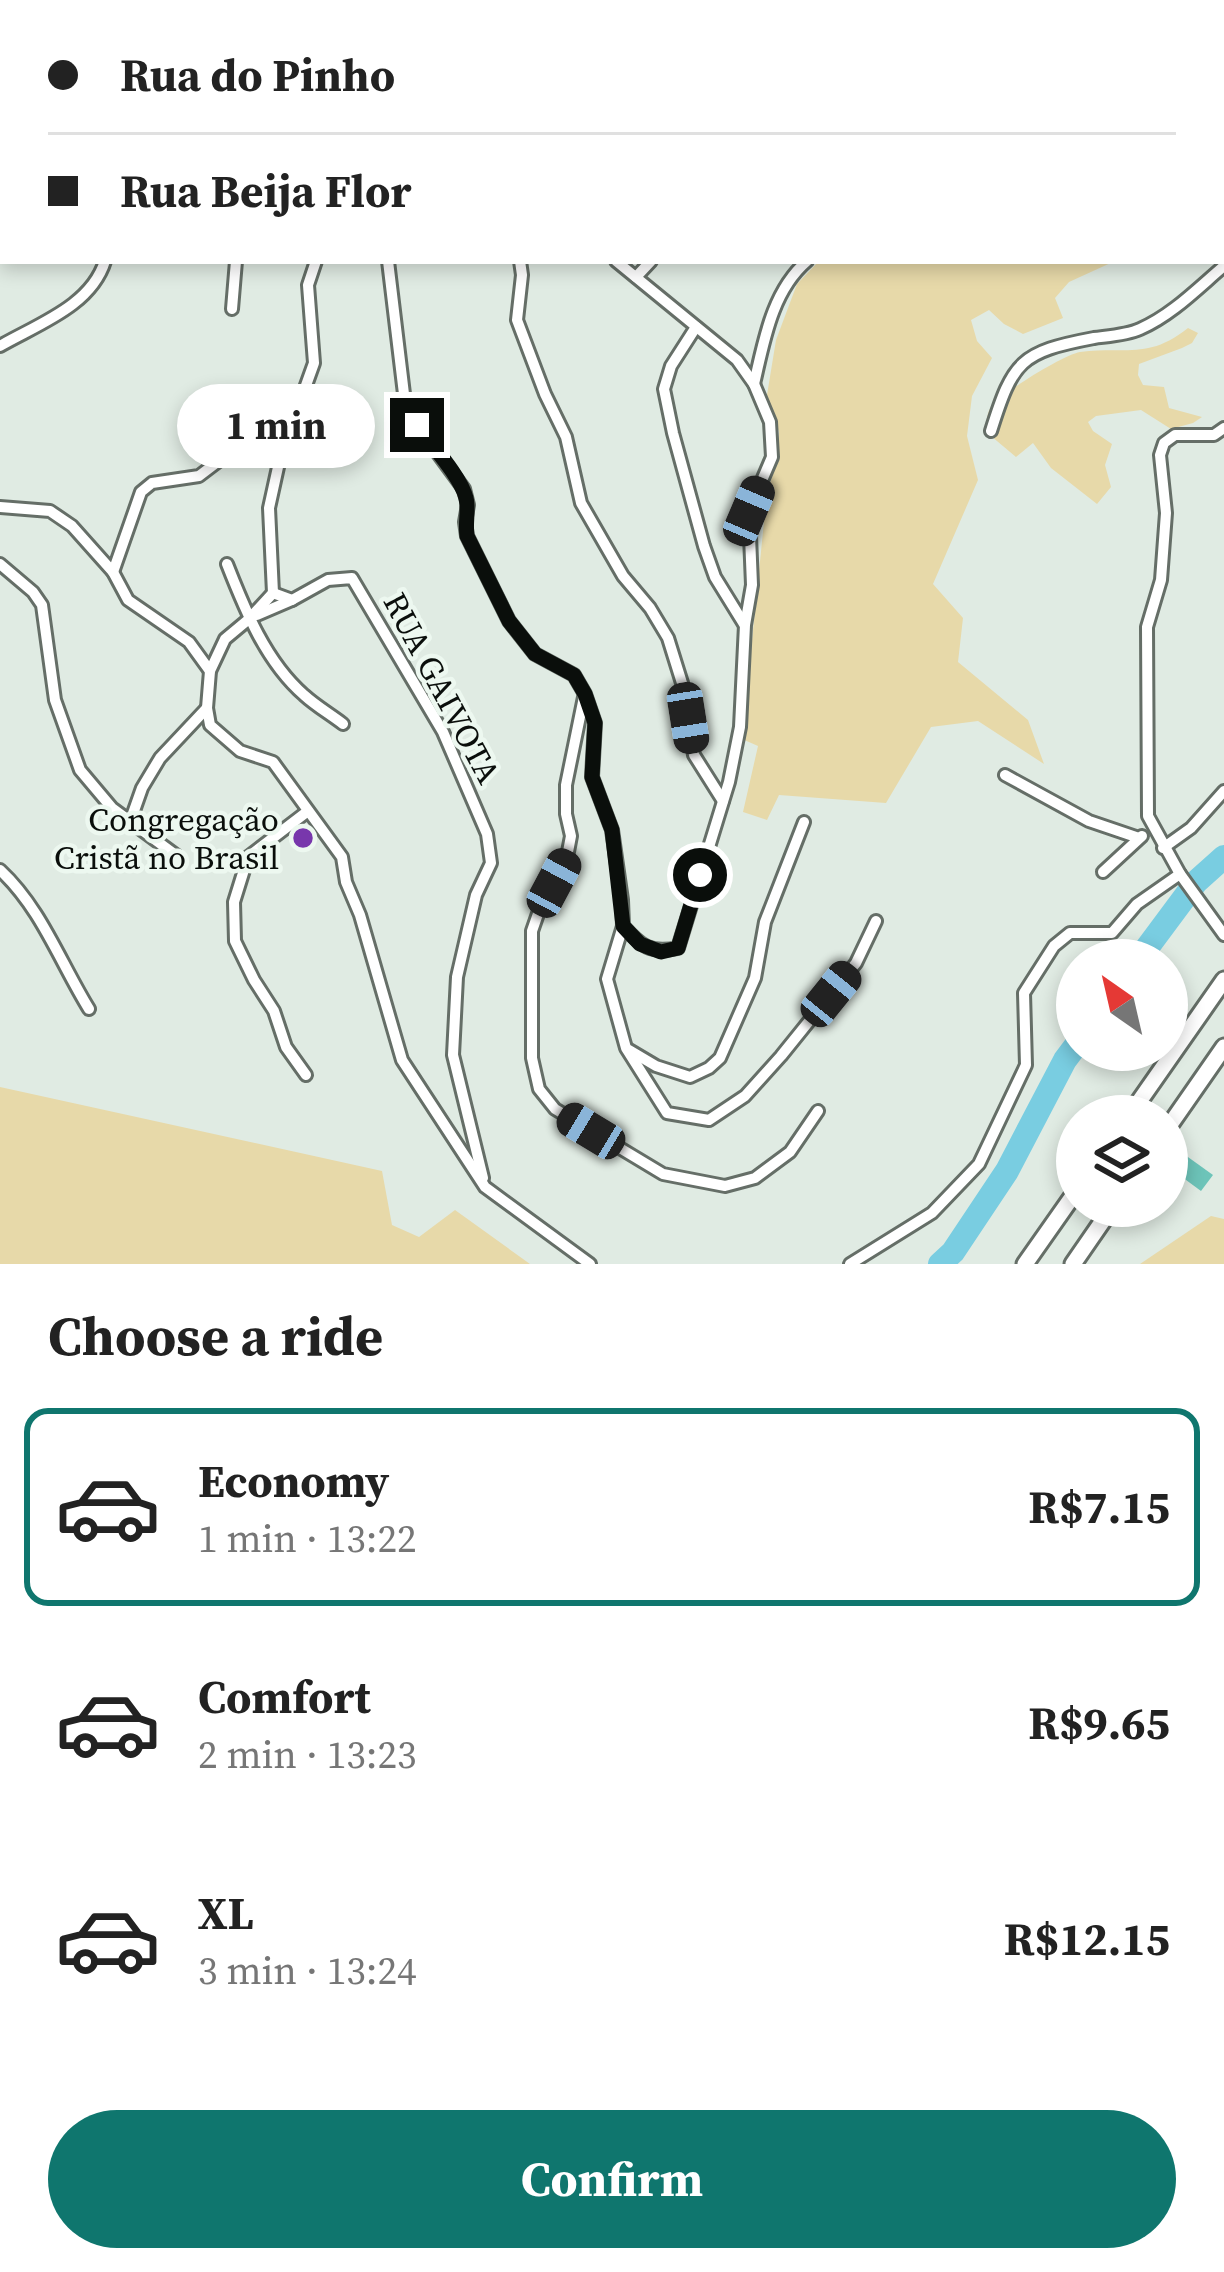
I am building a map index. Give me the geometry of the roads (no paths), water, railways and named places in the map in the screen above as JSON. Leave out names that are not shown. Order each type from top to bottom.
[{"type":"main road","points":[[1144,1095],[1224,980]]},
{"type":"main road","points":[[1188,1099],[1224,1047]]},
{"type":"main road","points":[[1025,1264],[1056,1220]]},
{"type":"main road","points":[[1073,1264],[1099,1227]]},
{"type":"street","points":[[0,346],[82,298],[104,264]]},
{"type":"street","points":[[232,309],[236,264]]},
{"type":"street","points":[[315,264],[308,285],[314,363],[285,443],[269,508],[273,593],[225,639],[210,670],[210,725],[240,751],[273,762],[342,857],[402,1060],[485,1187],[590,1264]]},
{"type":"street","points":[[388,264],[404,394],[417,425],[464,489],[467,536],[509,621],[535,654],[574,675],[595,723],[592,777],[612,830],[623,926],[607,979],[626,1048],[667,1113],[709,1120],[746,1096],[856,963],[877,921]]},
{"type":"street","points":[[521,264],[517,320],[566,437],[581,502],[623,576],[668,638],[682,683],[694,754],[723,802]]},
{"type":"street","points":[[620,264],[736,360],[754,384],[770,422],[772,457],[749,511],[752,585],[745,625],[740,728],[723,802],[678,948],[661,952],[640,944],[623,926]]},
{"type":"street","points":[[637,277],[648,264]]},
{"type":"street","points":[[754,384],[776,304],[790,275],[803,264]]},
{"type":"street","points":[[992,431],[1011,376],[1028,358],[1052,346],[1137,330],[1170,311],[1224,266]]},
{"type":"street","points":[[696,327],[671,366],[664,389],[704,546],[715,577],[745,625]]},
{"type":"street","points":[[1224,428],[1214,435],[1175,435],[1164,443],[1160,455],[1166,513],[1162,580],[1147,627],[1148,816],[1163,848],[1224,935]]},
{"type":"street","points":[[113,572],[141,493],[152,483],[199,476],[241,444],[285,443]]},
{"type":"street","points":[[0,507],[50,511],[72,526],[113,572],[128,600],[189,642],[210,670]]},
{"type":"street","points":[[0,564],[42,605],[55,700],[80,770],[112,808],[177,856]]},
{"type":"street","points":[[227,564],[249,619],[282,671],[302,694],[343,724]]},
{"type":"street","name":"RUA GAIVOTA","points":[[292,600],[328,580],[352,578],[442,732],[487,834],[491,863],[476,895],[457,977],[453,1055],[485,1187]]},
{"type":"street","points":[[273,593],[292,600]]},
{"type":"street","points":[[249,619],[292,600]]},
{"type":"street","points":[[585,694],[566,785],[571,836],[567,857],[532,931],[532,1058],[539,1089],[555,1109],[663,1174],[724,1186],[755,1178],[790,1152],[818,1111]]},
{"type":"street","points":[[130,822],[160,758],[207,708]]},
{"type":"street","points":[[1005,775],[1089,821],[1139,838]]},
{"type":"street","points":[[1163,848],[1191,828],[1224,791]]},
{"type":"street","points":[[306,1076],[286,1047],[274,1010],[235,941],[234,902],[248,856],[308,811]]},
{"type":"street","points":[[626,1048],[656,1066],[690,1077],[720,1058],[755,978],[765,922],[805,822]]},
{"type":"street","points":[[1103,872],[1153,825]]},
{"type":"street","points":[[0,870],[40,919],[89,1009]]},
{"type":"street","points":[[850,1264],[932,1213],[979,1164],[1026,1066],[1024,993],[1054,946],[1070,933],[1112,933],[1137,904],[1184,879]]},
{"type":"waterway","points":[[1154,939],[1196,882],[1224,857]]},
{"type":"waterway","points":[[940,1264],[1007,1171],[1059,1071]]},
{"type":"place","name":"Congregação Cristã no Brasil","points":[[303,838]]}]
